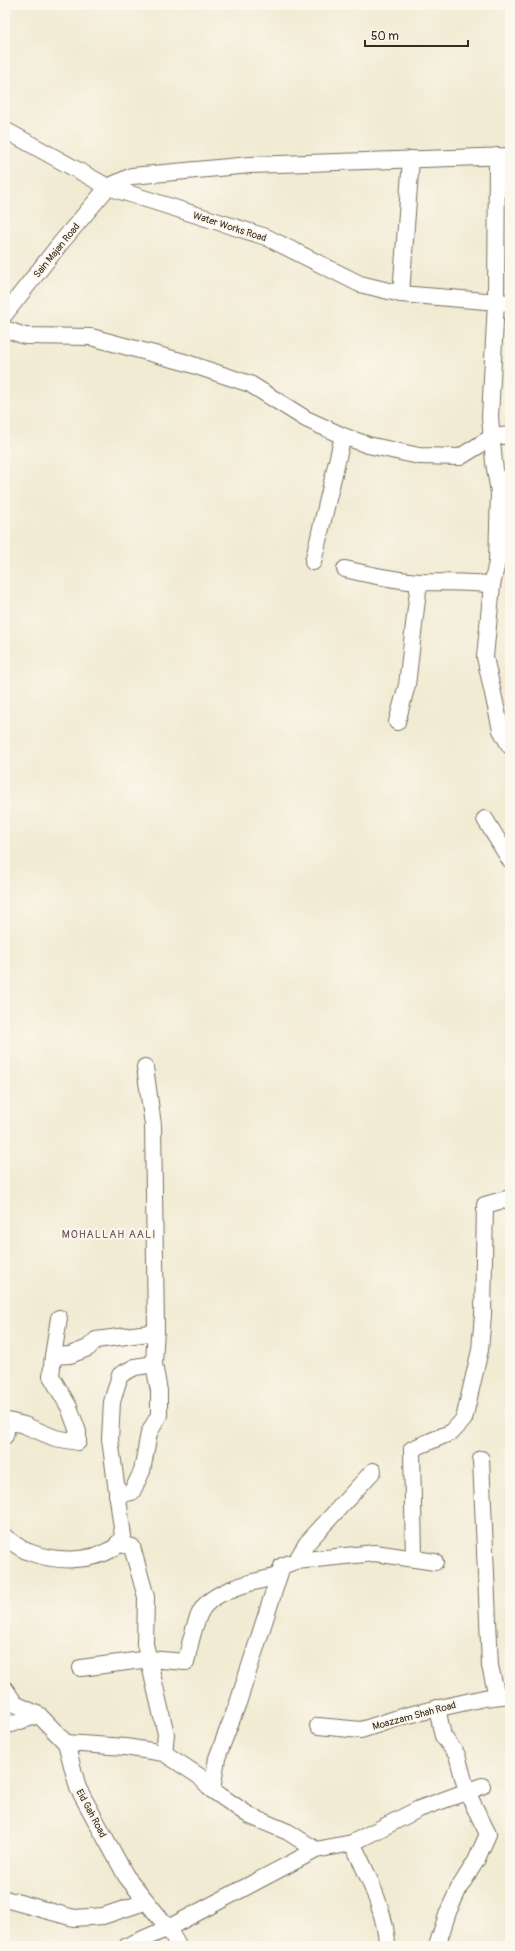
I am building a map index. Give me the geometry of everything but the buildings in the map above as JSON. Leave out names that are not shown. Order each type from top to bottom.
[{"type":"street","name":"Water Works Road","points":[[5,130],[108,187],[266,237],[360,284],[401,294],[503,303]]},
{"type":"street","points":[[108,187],[132,176],[243,166],[503,156],[503,303],[490,417],[499,492],[497,562],[492,585],[485,657],[501,730],[510,746]]},
{"type":"street","points":[[401,294],[411,159]]},
{"type":"street","name":"Sain Majan Road","points":[[7,309],[108,187]]},
{"type":"street","points":[[5,329],[25,336],[91,338],[184,362],[250,384],[306,419],[343,436],[368,445],[419,456],[460,457],[492,437],[510,435]]},
{"type":"street","points":[[313,562],[343,436]]},
{"type":"street","points":[[345,569],[384,578],[419,582],[479,583],[492,585]]},
{"type":"street","points":[[397,722],[407,685],[419,582]]},
{"type":"street","points":[[485,819],[506,841],[510,860]]},
{"type":"street","points":[[117,1495],[132,1492],[142,1471],[149,1433],[160,1415],[159,1391],[154,1364],[156,1332],[153,1125],[145,1067]]},
{"type":"street","points":[[414,1559],[412,1448],[452,1432],[464,1419],[480,1350],[483,1315],[485,1205],[510,1198]]},
{"type":"street","points":[[5,1436],[8,1421],[24,1425],[55,1438],[78,1442],[78,1432],[69,1407],[51,1376],[59,1318]]},
{"type":"street","points":[[53,1356],[70,1355],[88,1348],[96,1340],[156,1332]]},
{"type":"street","points":[[5,1537],[27,1552],[42,1557],[86,1559],[115,1548],[123,1536],[110,1439],[112,1402],[120,1375],[135,1367],[154,1364]]},
{"type":"street","points":[[481,1459],[490,1666],[503,1696]]},
{"type":"street","points":[[296,1561],[307,1543],[373,1471]]},
{"type":"street","points":[[118,1543],[132,1547],[146,1597],[145,1644],[166,1734],[164,1753]]},
{"type":"street","points":[[212,1790],[217,1758],[238,1703],[282,1566],[296,1561],[375,1553],[434,1562]]},
{"type":"street","points":[[80,1668],[149,1659],[186,1662],[201,1610],[220,1593],[255,1581],[278,1576]]},
{"type":"street","name":"Eid Gah Road","points":[[5,1689],[15,1704],[39,1715],[66,1743],[78,1788],[126,1876],[145,1902],[168,1928],[178,1946]]},
{"type":"street","name":"Moazzam Shah Road","points":[[318,1726],[361,1730],[404,1716],[437,1708],[503,1696]]},
{"type":"street","points":[[437,1708],[443,1736],[457,1755],[467,1792],[488,1834],[476,1861],[459,1888],[448,1912],[437,1946]]},
{"type":"street","points":[[5,1726],[39,1715]]},
{"type":"street","points":[[66,1743],[125,1747],[164,1753],[199,1776],[212,1790],[250,1816],[288,1832],[316,1850]]},
{"type":"street","points":[[127,1946],[168,1928],[316,1850],[352,1843],[419,1809],[482,1786]]},
{"type":"street","points":[[352,1843],[368,1875],[380,1912],[386,1946]]},
{"type":"street","points":[[5,1899],[74,1918],[103,1916],[145,1902]]},
{"type":"district","name":"MOHALLAH AALI","points":[[109,1234]]}]
